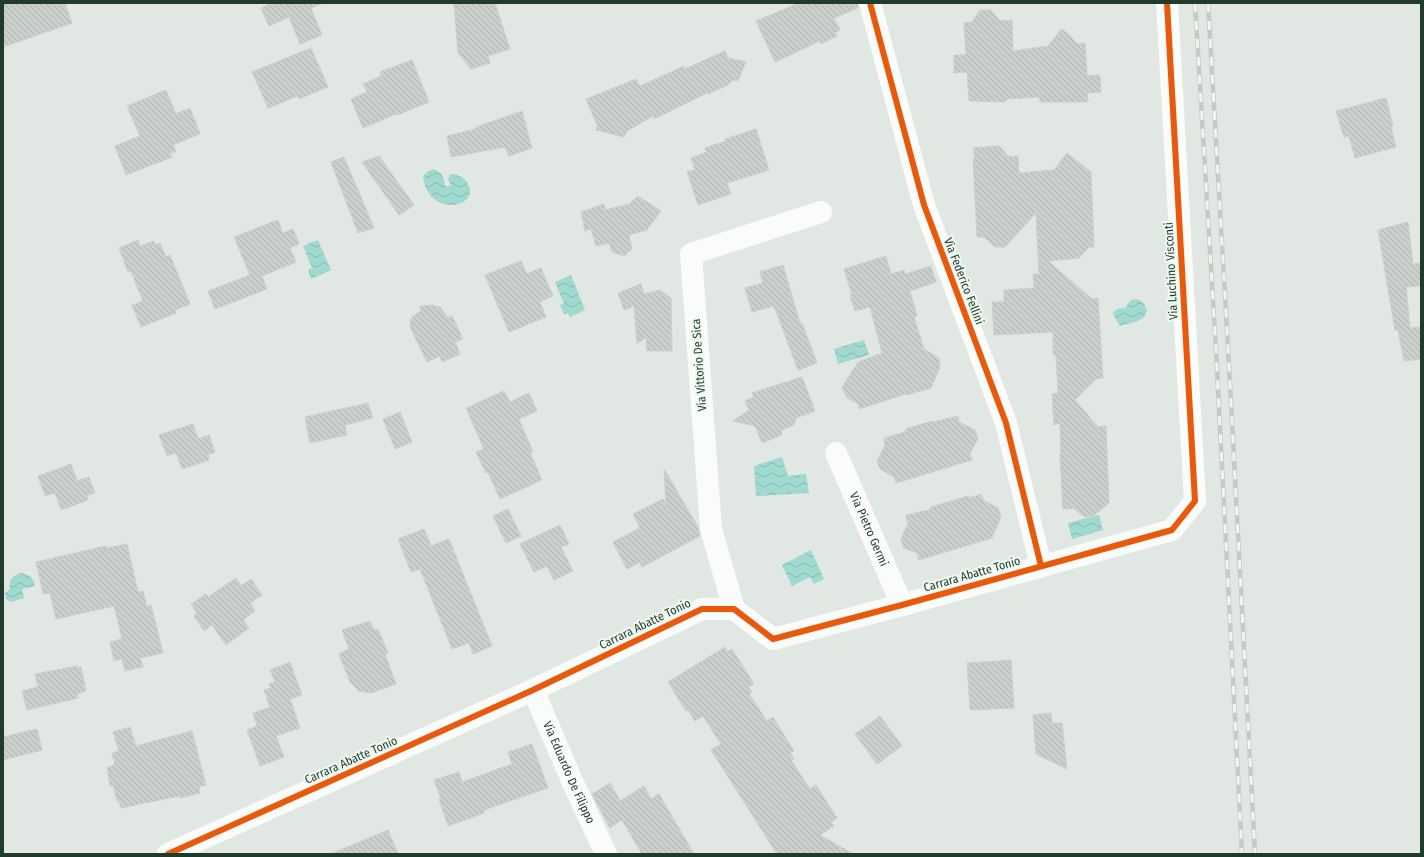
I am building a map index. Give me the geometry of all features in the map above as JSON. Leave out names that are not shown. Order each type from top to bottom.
[{"type":"street","name":"Via Federico Fellini","points":[[870,3],[924,205],[1006,423],[1041,566]]},
{"type":"street","name":"Via Luchino Visconti","points":[[1167,3],[1195,501],[1172,530]]},
{"type":"street","name":"Via Vittorio De Sica","points":[[734,609],[711,529],[691,254],[821,212]]},
{"type":"street","name":"Via Pietro Germi","points":[[836,453],[902,606]]},
{"type":"street","name":"Carrara Abatte Tonio","points":[[168,854],[533,690],[702,609],[734,609],[773,639],[902,606],[1172,530]]},
{"type":"street","name":"Via Eduardo De Filippo","points":[[533,690],[573,783],[606,854]]},
{"type":"water","points":[[434,169],[442,174],[447,187],[451,185],[448,180],[450,174],[454,174],[465,180],[470,189],[469,196],[463,202],[455,205],[445,204],[436,200],[428,191],[423,177],[427,172]]},
{"type":"water","points":[[318,240],[331,270],[311,279],[308,270],[312,268],[303,246]]},
{"type":"water","points":[[571,275],[585,310],[570,317],[568,313],[564,314],[560,305],[564,304],[555,282]]},
{"type":"water","points":[[1136,299],[1142,302],[1145,306],[1147,311],[1144,317],[1138,321],[1120,326],[1113,313],[1117,309],[1125,308],[1131,300]]},
{"type":"water","points":[[864,340],[869,355],[838,364],[834,349]]},
{"type":"water","points":[[782,457],[788,476],[806,474],[809,493],[756,496],[754,466]]},
{"type":"water","points":[[1099,515],[1103,530],[1072,539],[1068,523]]},
{"type":"water","points":[[811,550],[824,579],[814,584],[810,577],[792,586],[782,565]]},
{"type":"water","points":[[20,573],[30,576],[35,586],[22,589],[24,598],[11,602],[6,599],[5,593],[10,589],[11,579]]},
{"type":"building","points":[[3,3],[65,3],[72,23],[3,47]]},
{"type":"building","points":[[272,3],[322,3],[311,8],[322,35],[300,44],[289,17],[269,26],[261,8]]},
{"type":"building","points":[[454,3],[495,3],[510,49],[488,56],[490,63],[471,69],[458,53]]},
{"type":"building","points":[[799,3],[858,3],[858,8],[834,18],[840,30],[835,33],[837,36],[821,44],[820,41],[775,62],[756,21]]},
{"type":"building","points":[[980,10],[991,10],[1000,21],[1012,20],[1013,51],[1048,46],[1061,29],[1069,34],[1077,44],[1085,43],[1087,76],[1100,75],[1101,92],[1087,93],[1088,102],[1040,102],[1039,97],[1007,99],[1005,102],[969,101],[967,72],[954,73],[954,55],[966,55],[964,23],[972,22]]},
{"type":"building","points":[[311,48],[328,87],[299,99],[298,96],[268,108],[252,72]]},
{"type":"building","points":[[725,51],[728,58],[746,62],[738,81],[733,80],[728,85],[708,94],[707,93],[654,119],[653,116],[627,131],[624,137],[596,130],[598,124],[596,123],[586,99],[636,79],[640,86],[684,66],[685,69]]},
{"type":"building","points":[[412,60],[429,102],[363,128],[351,99],[367,92],[363,84],[381,76],[380,72]]},
{"type":"building","points":[[166,90],[176,114],[190,108],[200,134],[173,145],[176,151],[170,153],[172,157],[126,175],[115,146],[140,136],[127,106]]},
{"type":"building","points":[[1386,98],[1393,126],[1391,127],[1396,147],[1355,158],[1349,136],[1344,137],[1336,111]]},
{"type":"building","points":[[522,111],[532,148],[509,156],[505,147],[451,157],[447,136],[476,129],[476,127]]},
{"type":"building","points":[[756,129],[769,170],[727,183],[731,194],[698,205],[687,172],[695,170],[691,158],[707,152],[705,148],[726,141],[725,139]]},
{"type":"building","points":[[999,146],[1009,157],[1018,156],[1019,173],[1054,170],[1067,153],[1091,172],[1094,247],[1089,247],[1079,258],[1048,261],[1092,299],[1098,298],[1103,378],[1096,379],[1075,400],[1098,427],[1106,426],[1109,503],[1093,516],[1085,517],[1073,508],[1063,509],[1060,423],[1054,425],[1052,394],[1058,393],[1056,356],[1053,354],[1053,332],[994,335],[992,302],[1004,302],[1004,290],[1034,288],[1033,274],[1039,274],[1036,213],[1005,247],[995,247],[984,237],[977,237],[973,159],[975,159],[973,148]]},
{"type":"building","points":[[379,156],[414,205],[399,215],[362,162]]},
{"type":"building","points":[[344,157],[374,228],[358,233],[331,162]]},
{"type":"building","points":[[638,196],[661,211],[647,230],[629,235],[632,249],[624,256],[612,252],[609,243],[596,246],[591,229],[585,231],[581,212],[604,204],[605,210],[629,204]]},
{"type":"building","points":[[278,220],[283,233],[293,229],[299,244],[290,248],[296,262],[262,276],[267,289],[215,309],[208,291],[250,275],[234,237]]},
{"type":"building","points":[[1408,222],[1413,264],[1421,263],[1421,286],[1406,287],[1410,328],[1421,327],[1421,359],[1404,361],[1398,330],[1395,330],[1378,230]]},
{"type":"building","points":[[138,240],[140,246],[154,241],[155,245],[160,243],[166,257],[170,255],[190,304],[175,310],[176,313],[141,327],[132,305],[143,301],[131,271],[128,272],[119,248]]},
{"type":"building","points":[[886,256],[891,274],[904,270],[905,274],[931,266],[936,282],[910,291],[917,316],[914,317],[924,349],[939,358],[940,367],[931,388],[905,394],[860,409],[858,404],[847,398],[842,387],[858,362],[882,353],[870,307],[855,311],[844,269]]},
{"type":"building","points":[[521,261],[527,274],[541,268],[553,296],[540,302],[546,317],[509,332],[485,275]]},
{"type":"building","points":[[783,265],[800,323],[802,323],[817,363],[798,370],[774,306],[752,312],[745,288],[763,283],[760,272]]},
{"type":"building","points":[[641,284],[644,294],[660,290],[671,298],[672,351],[647,351],[646,337],[637,344],[634,306],[624,310],[618,293]]},
{"type":"building","points":[[432,305],[440,307],[448,318],[452,316],[463,339],[455,342],[460,354],[442,362],[440,356],[427,362],[411,329],[410,322],[413,316],[421,311],[420,306]]},
{"type":"building","points":[[802,377],[815,411],[796,418],[794,425],[781,430],[782,435],[762,443],[755,426],[733,421],[749,410],[745,401],[754,397],[752,393]]},
{"type":"building","points":[[504,391],[510,402],[529,393],[537,411],[519,419],[533,452],[530,453],[542,480],[500,499],[488,472],[486,473],[476,452],[484,449],[466,408]]},
{"type":"building","points":[[368,403],[373,418],[345,425],[347,435],[310,443],[305,417]]},
{"type":"building","points":[[400,412],[412,442],[395,449],[383,419]]},
{"type":"building","points":[[958,416],[959,422],[975,430],[978,439],[970,453],[972,460],[896,483],[894,477],[880,469],[877,461],[885,445],[884,438],[905,432],[906,429],[932,421]]},
{"type":"building","points":[[193,424],[198,439],[209,435],[215,452],[208,455],[209,460],[182,469],[176,453],[167,456],[159,435]]},
{"type":"building","points":[[71,464],[77,481],[89,477],[95,493],[87,495],[88,500],[61,510],[55,493],[45,496],[38,476]]},
{"type":"building","points":[[664,469],[698,527],[700,536],[642,567],[640,562],[627,569],[613,542],[640,528],[633,514],[663,499],[666,505]]},
{"type":"building","points":[[981,494],[984,501],[998,508],[1001,517],[992,538],[919,560],[917,553],[904,548],[901,539],[908,523],[906,515],[929,510],[931,507],[968,496],[969,498]]},
{"type":"building","points":[[508,509],[521,536],[506,543],[493,516]]},
{"type":"building","points":[[560,525],[569,544],[561,547],[573,571],[554,580],[547,566],[534,572],[520,544]]},
{"type":"building","points":[[424,529],[431,546],[449,539],[492,646],[473,654],[469,643],[452,649],[420,569],[411,572],[398,539]]},
{"type":"building","points":[[127,544],[138,592],[143,591],[147,606],[151,605],[163,653],[140,658],[143,667],[125,671],[122,659],[114,661],[110,642],[122,639],[114,606],[56,619],[50,593],[43,594],[36,562],[106,546],[107,548]]},
{"type":"building","points":[[236,578],[241,586],[251,579],[262,595],[250,603],[255,611],[243,620],[249,628],[226,645],[212,625],[204,631],[194,616],[197,613],[191,604],[206,594],[208,597]]},
{"type":"building","points":[[370,621],[374,630],[378,629],[388,653],[385,654],[396,684],[371,693],[359,691],[350,682],[339,654],[349,649],[342,630]]},
{"type":"building","points":[[725,647],[727,652],[732,649],[754,684],[748,687],[752,692],[749,694],[767,721],[773,717],[794,751],[790,753],[794,759],[791,760],[810,789],[816,785],[837,818],[831,822],[834,826],[820,835],[853,854],[777,854],[711,750],[721,744],[703,716],[695,721],[688,710],[686,711],[668,682]]},
{"type":"building","points":[[1011,660],[1014,708],[970,710],[967,663]]},
{"type":"building","points":[[290,662],[302,695],[290,699],[300,728],[276,736],[284,757],[260,766],[247,730],[257,726],[253,713],[270,707],[264,690],[271,688],[269,684],[275,682],[270,670]]},
{"type":"building","points":[[77,666],[77,668],[81,667],[86,691],[77,694],[78,698],[27,710],[22,691],[38,687],[35,674]]},
{"type":"building","points":[[1051,713],[1052,723],[1062,723],[1067,769],[1036,754],[1033,715]]},
{"type":"building","points":[[880,716],[902,746],[877,764],[855,734]]},
{"type":"building","points":[[130,727],[136,746],[192,731],[206,785],[199,787],[200,793],[121,808],[119,801],[117,801],[113,785],[110,786],[107,767],[115,765],[112,753],[119,751],[113,732]]},
{"type":"building","points":[[37,729],[42,750],[3,760],[3,737]]},
{"type":"building","points":[[532,744],[548,788],[484,810],[484,813],[448,826],[434,780],[459,772],[462,782],[512,764],[508,752]]},
{"type":"building","points":[[610,783],[620,801],[644,786],[651,799],[659,794],[694,854],[642,854],[622,820],[610,828],[592,794]]},
{"type":"building","points":[[388,830],[398,854],[331,854]]},
{"type":"railway","points":[[1195,3],[1216,350],[1242,854]]},
{"type":"railway","points":[[1208,3],[1255,854]]},
{"type":"cycle path","points":[[870,3],[924,205],[1006,423],[1041,566]]},
{"type":"cycle path","points":[[168,854],[533,690],[702,609],[734,609],[773,639],[1172,530],[1195,501],[1167,3]]}]
